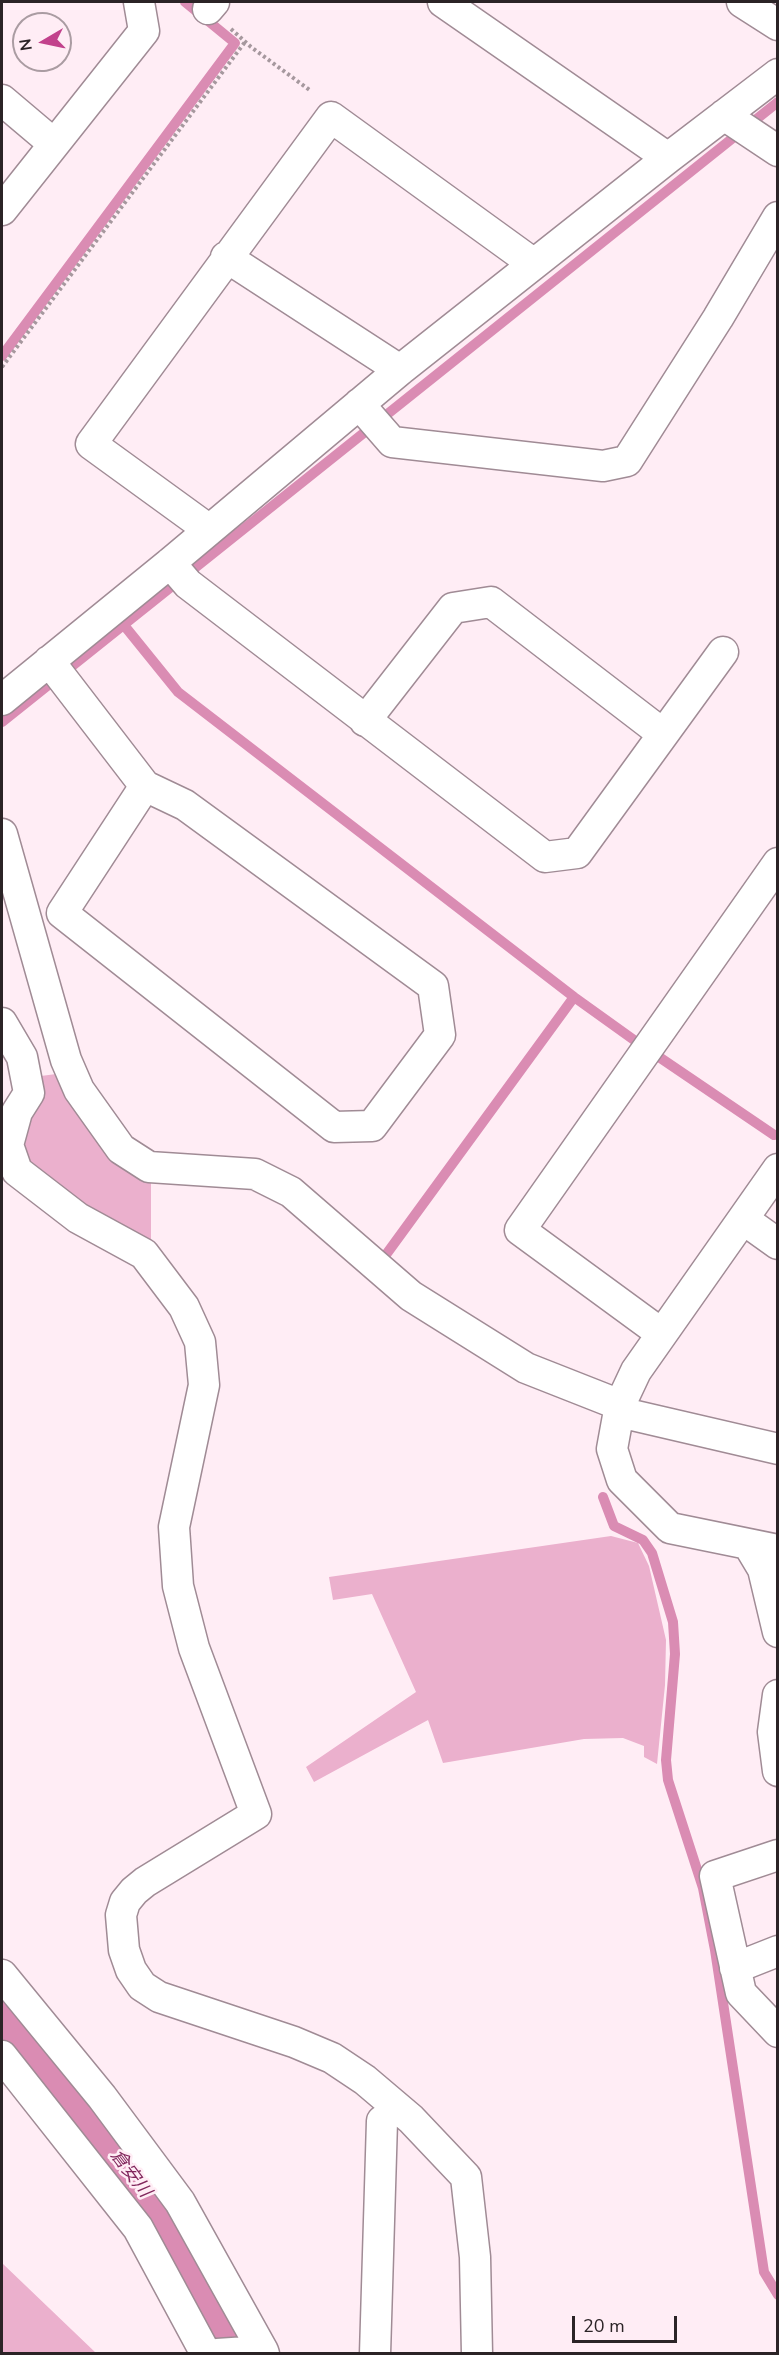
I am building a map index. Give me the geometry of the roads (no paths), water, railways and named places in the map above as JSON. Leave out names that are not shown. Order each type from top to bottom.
[{"type":"street","points":[[2,210],[144,31],[139,2]]},
{"type":"street","points":[[443,2],[668,158]]},
{"type":"street","points":[[742,2],[777,25]]},
{"type":"street","points":[[2,700],[57,672],[179,574],[208,529],[370,416],[400,370],[668,158],[736,123],[777,74]]},
{"type":"street","points":[[2,100],[54,144]]},
{"type":"street","points":[[208,529],[91,444],[226,257],[331,117],[534,264]]},
{"type":"street","points":[[736,123],[777,152]]},
{"type":"street","points":[[370,416],[392,442],[603,466],[627,461],[718,318],[777,217]]},
{"type":"street","points":[[226,257],[400,370]]},
{"type":"street","points":[[179,574],[365,721],[545,857],[577,853],[723,652]]},
{"type":"street","points":[[365,721],[453,608],[491,602],[663,734]]},
{"type":"street","points":[[57,672],[145,786],[185,805],[433,986],[440,1035],[372,1126],[334,1127],[62,913]]},
{"type":"street","points":[[37,958],[62,913],[145,786]]},
{"type":"street","points":[[4,850],[66,1059],[79,1090],[121,1149],[149,1167],[255,1174],[291,1192],[411,1296],[526,1368],[620,1409],[777,1449]]},
{"type":"street","points":[[662,1334],[520,1230],[777,863]]},
{"type":"street","points":[[2,1023],[22,1057],[29,1093],[17,1112],[8,1145],[17,1171],[78,1218],[144,1254],[184,1307],[200,1342],[204,1385],[174,1527],[178,1586],[194,1648],[256,1814],[145,1882],[125,1902],[121,1915],[124,1950],[131,1970],[142,1986],[159,1997],[294,2042],[332,2058],[357,2074],[411,2119],[466,2176],[475,2257],[477,2354]]},
{"type":"street","points":[[777,1169],[636,1371],[620,1409],[612,1449],[622,1480],[670,1528],[777,1550]]},
{"type":"street","points":[[743,1219],[777,1244]]},
{"type":"street","points":[[748,1544],[763,1569],[777,1632]]},
{"type":"street","points":[[777,1695],[773,1732],[777,1771]]},
{"type":"street","points":[[777,1855],[715,1876],[741,1993],[777,2032]]},
{"type":"street","points":[[735,1968],[777,1951]]},
{"type":"street","points":[[2,1975],[102,2097],[180,2202],[260,2352],[218,2354]]},
{"type":"street","points":[[2,2056],[138,2228],[206,2354]]},
{"type":"street","points":[[375,2354],[382,2121]]},
{"type":"waterway","points":[[2,356],[235,43],[185,2]]},
{"type":"waterway","points":[[2,722],[778,102]]},
{"type":"waterway","points":[[123,624],[178,692],[574,997],[385,1256],[385,1262],[389,1264]]},
{"type":"waterway","points":[[574,997],[634,1040]]},
{"type":"waterway","points":[[659,1057],[774,1135]]},
{"type":"waterway","points":[[603,1497],[614,1526],[643,1540],[652,1553],[673,1622],[675,1654],[666,1760],[668,1780],[703,1888],[715,1950],[764,2272],[778,2295]]},
{"type":"waterway","name":"倉安川","points":[[2,2010],[149,2197],[236,2354]]}]
